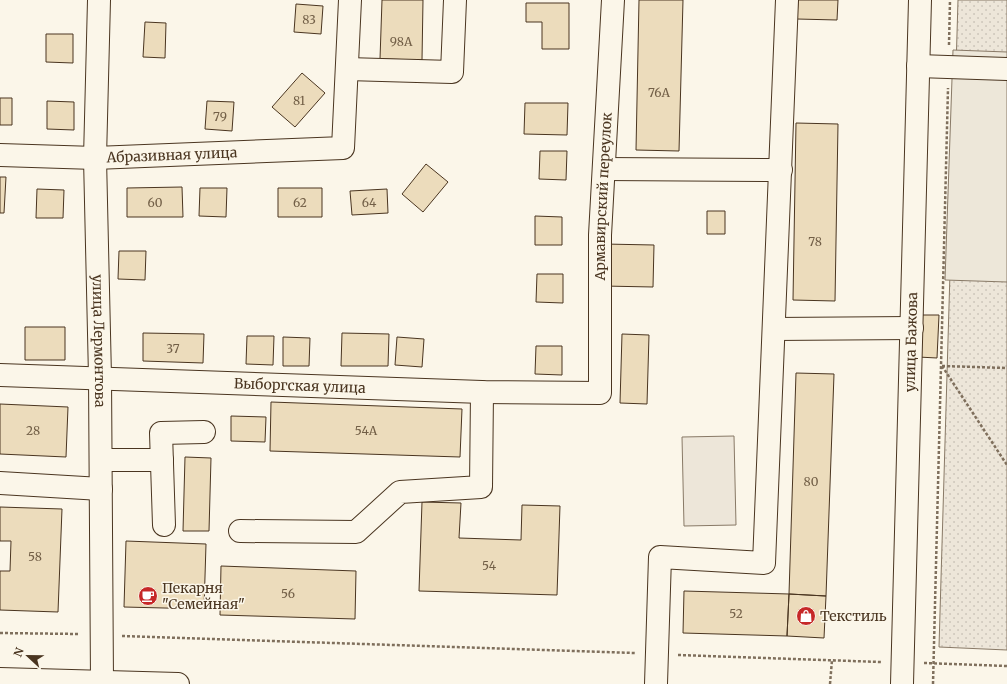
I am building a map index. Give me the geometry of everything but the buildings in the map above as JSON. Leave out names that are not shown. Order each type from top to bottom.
[{"type":"street","name":"улица Лермонтова","points":[[99,0],[95,158],[100,377],[102,682]]},
{"type":"street","points":[[350,0],[347,69],[452,72],[455,0]]},
{"type":"street","name":"Армавирский переулок","points":[[600,393],[600,235],[613,0]]},
{"type":"street","points":[[656,684],[660,557],[764,563],[787,0]]},
{"type":"street","name":"улица Бажова","points":[[902,684],[920,0]]},
{"type":"street","points":[[918,66],[1007,69]]},
{"type":"street","name":"Абразивная улица","points":[[0,155],[95,158],[343,148],[347,69]]},
{"type":"street","points":[[604,169],[781,170]]},
{"type":"street","points":[[774,329],[912,328]]},
{"type":"street","name":"Выборгская улица","points":[[0,375],[100,377],[482,392],[600,393]]},
{"type":"street","points":[[240,531],[356,532],[400,492],[481,487],[482,392]]},
{"type":"street","points":[[164,525],[161,434],[204,432]]},
{"type":"street","points":[[101,460],[162,460]]},
{"type":"street","points":[[0,483],[101,489]]},
{"type":"street","points":[[0,680],[178,684]]},
{"type":"path","points":[[933,684],[950,0]]},
{"type":"path","points":[[941,366],[1007,368]]},
{"type":"path","points":[[941,366],[1007,465]]},
{"type":"path","points":[[0,633],[101,635],[1007,666]]},
{"type":"path","points":[[830,684],[832,660]]},
{"type":"shaded area","points":[[958,0],[1007,0],[1007,650],[939,647]]},
{"type":"shaded area","points":[[953,50],[1007,52],[1007,282],[945,280]]},
{"type":"shaded area","points":[[734,436],[736,525],[684,526],[682,437]]},
{"type":"place","name":"Пекарня \"Семейная\"","points":[[148,596]]},
{"type":"place","name":"Текстиль","points":[[806,616]]}]
